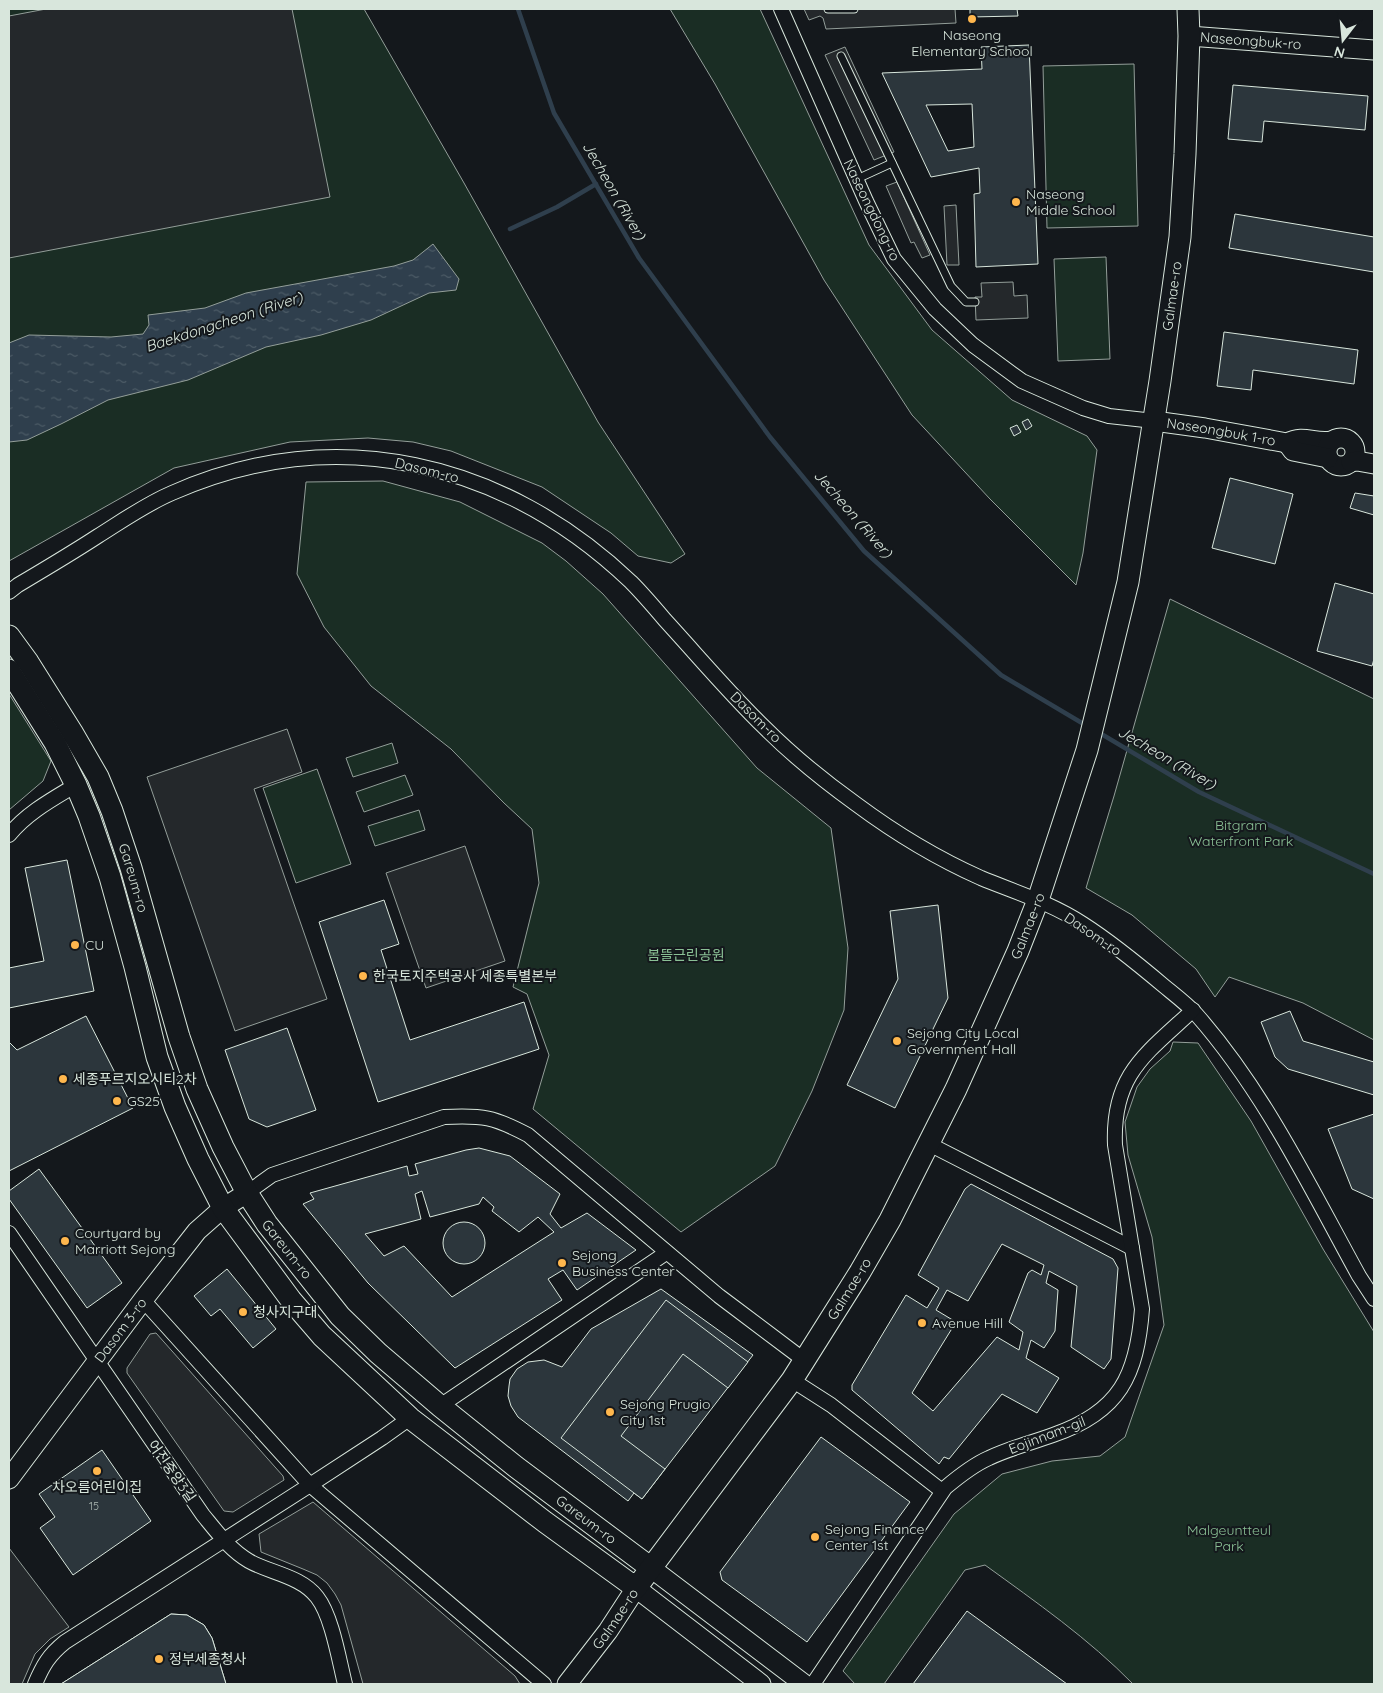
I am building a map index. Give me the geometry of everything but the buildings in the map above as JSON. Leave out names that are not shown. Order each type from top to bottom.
[{"type":"main road","name":"Galmae-ro","points":[[636,1588],[792,1380],[860,1272],[890,1220],[956,1089],[986,1024],[1018,951],[1056,849],[1087,750],[1128,582],[1154,421],[1180,236],[1185,154],[1189,36],[1188,9]]},
{"type":"main road","name":"Gareum-ro","points":[[9,636],[28,662],[98,777],[132,868],[182,1045],[201,1097],[246,1193],[267,1224],[340,1316],[378,1353],[440,1406],[559,1500],[651,1568]]},
{"type":"main road","name":"Gareum-ro","points":[[9,670],[55,743],[89,816],[110,877],[157,1057],[175,1107],[198,1159],[224,1208],[291,1300],[322,1336],[410,1418],[545,1522],[636,1588]]},
{"type":"street","name":"Naseongdong-ro","points":[[781,9],[894,259],[935,309],[973,345],[1022,381],[1056,397],[1109,416],[1154,421]]},
{"type":"street","name":"Naseongbuk-ro","points":[[1189,36],[1374,50]]},
{"type":"street","name":"Naseongbuk 1-ro","points":[[1154,421],[1287,443],[1296,438],[1324,442],[1330,449]]},
{"type":"street","points":[[1352,453],[1347,464],[1338,466],[1330,462],[1330,449],[1340,437],[1350,440],[1352,453],[1357,461],[1374,464]]},
{"type":"street","points":[[1352,453],[1374,452]]},
{"type":"street","name":"Dasom-ro","points":[[9,592],[130,515],[170,494],[214,477],[282,461],[356,456],[399,461],[438,470],[479,484],[526,505],[568,530],[632,584],[764,727],[808,767],[860,808],[936,857],[1038,900],[1081,922],[1145,970],[1193,1010],[1237,1064],[1272,1120],[1359,1276],[1374,1299]]},
{"type":"street","points":[[9,835],[20,822],[34,811],[76,785]]},
{"type":"street","name":"Eojinnam-gil","points":[[813,1684],[942,1491],[963,1473],[987,1459],[1018,1446],[1055,1435],[1088,1420],[1107,1406],[1124,1385],[1134,1361],[1140,1332],[1142,1308],[1115,1145],[1114,1125],[1117,1105],[1126,1081],[1138,1062],[1193,1010]]},
{"type":"street","points":[[246,1193],[272,1175],[444,1117],[474,1116],[492,1119],[528,1136],[719,1296],[804,1360]]},
{"type":"street","points":[[929,1144],[1132,1248]]},
{"type":"street","name":"Dasom 3-ro","points":[[9,1479],[196,1231],[246,1193]]},
{"type":"street","name":"어진중앙3길","points":[[9,1233],[203,1516],[238,1554],[251,1562],[293,1580],[316,1596],[328,1621],[345,1684]]},
{"type":"street","points":[[440,1406],[666,1252]]},
{"type":"street","points":[[143,1300],[310,1485],[544,1684]]},
{"type":"street","points":[[792,1380],[831,1405],[942,1491]]},
{"type":"street","points":[[35,1684],[42,1667],[53,1652],[65,1642],[310,1485],[410,1418]]},
{"type":"street","name":"Gareum-ro","points":[[651,1568],[804,1684]]},
{"type":"street","name":"Gareum-ro","points":[[636,1588],[762,1684]]},
{"type":"street","name":"Galmae-ro","points":[[567,1684],[608,1631],[636,1588]]},
{"type":"lane","points":[[828,9],[854,9]]},
{"type":"lane","points":[[841,56],[951,286],[966,302],[975,302]]},
{"type":"lane","points":[[857,178],[892,163]]},
{"type":"green space","points":[[9,9],[364,9],[598,422],[685,554],[671,563],[638,556],[611,533],[542,487],[451,451],[413,442],[368,438],[290,442],[174,468],[9,561]]},
{"type":"green space","points":[[670,9],[760,9],[869,245],[932,330],[1012,400],[1087,436],[1097,450],[1083,553],[1076,585],[990,499],[912,415],[824,280],[715,84]]},
{"type":"green space","points":[[1134,64],[1138,226],[1047,228],[1043,66]]},
{"type":"green space","points":[[1106,257],[1110,359],[1058,361],[1054,259]]},
{"type":"green space","name":"봄뜰근린공원","points":[[383,481],[460,502],[542,543],[566,561],[603,594],[757,768],[831,828],[848,948],[844,1010],[812,1091],[775,1166],[681,1232],[533,1109],[549,1055],[527,994],[513,987],[539,883],[532,829],[451,749],[371,686],[324,627],[297,574],[306,482]]},
{"type":"green space","name":"Bitgram Waterfront Park","points":[[1170,599],[1374,699],[1374,1040],[1303,1003],[1229,977],[1215,997],[1196,969],[1132,915],[1086,888]]},
{"type":"green space","points":[[9,694],[51,761],[43,781],[9,810]]},
{"type":"green space","points":[[392,743],[398,763],[353,777],[346,758]]},
{"type":"green space","points":[[317,769],[351,864],[296,883],[263,788]]},
{"type":"green space","points":[[405,775],[413,795],[364,812],[356,792]]},
{"type":"green space","points":[[419,810],[425,830],[375,846],[368,826]]},
{"type":"green space","name":"Malgeuntteul Park","points":[[1173,1042],[1198,1043],[1251,1121],[1323,1249],[1374,1332],[1374,1684],[1133,1684],[1080,1636],[985,1565],[965,1570],[884,1684],[855,1684],[843,1671],[954,1514],[1002,1474],[1052,1461],[1100,1456],[1125,1437],[1164,1325],[1152,1237],[1128,1155],[1125,1122],[1137,1087],[1150,1069],[1170,1051]]},
{"type":"shaded area","points":[[46,9],[292,9],[330,197],[9,258],[9,16]]},
{"type":"shaded area","points":[[804,9],[955,9],[956,23],[826,29],[823,18],[820,16],[809,20]]},
{"type":"shaded area","points":[[845,47],[894,152],[874,160],[825,55]]},
{"type":"shaded area","points":[[897,182],[930,255],[922,258],[914,242],[911,243],[886,186]]},
{"type":"shaded area","points":[[956,205],[959,265],[947,265],[944,206]]},
{"type":"shaded area","points":[[1013,282],[1014,296],[1027,295],[1028,318],[976,320],[975,297],[982,297],[981,283]]},
{"type":"shaded area","points":[[287,729],[302,772],[254,789],[327,999],[235,1031],[147,777]]},
{"type":"shaded area","points":[[465,846],[505,961],[426,988],[386,873]]},
{"type":"shaded area","points":[[156,1333],[283,1476],[284,1480],[233,1512],[224,1511],[127,1373],[127,1368],[150,1334]]},
{"type":"shaded area","points":[[313,1502],[515,1676],[520,1684],[363,1684],[341,1605],[327,1583],[317,1575],[261,1552],[259,1534]]},
{"type":"shaded area","points":[[9,1548],[69,1627],[50,1639],[35,1654],[22,1684],[9,1684]]},
{"type":"water","name":"Baekdongcheon (River)","points":[[433,244],[459,279],[456,290],[429,293],[371,320],[321,335],[266,347],[188,380],[108,400],[27,440],[9,442],[9,343],[29,335],[111,337],[143,334],[149,325],[148,315],[205,308],[246,293],[394,266],[413,260]]},
{"type":"waterway","name":"Jecheon (River)","points":[[518,9],[554,113],[639,258],[770,437],[864,551],[1001,675],[1087,726]]},
{"type":"waterway","points":[[510,229],[557,207],[596,184]]},
{"type":"waterway","name":"Jecheon (River)","points":[[1098,732],[1199,792],[1374,874]]},
{"type":"place","name":"Naseong Elementary School","points":[[972,19]]},
{"type":"place","name":"Naseong Middle School","points":[[1016,202]]},
{"type":"place","name":"CU","points":[[75,945]]},
{"type":"place","name":"한국토지주택공사 세종특별본부","points":[[363,976]]},
{"type":"place","name":"Sejong City Local Government Hall","points":[[897,1041]]},
{"type":"place","name":"세종푸르지오시티2차","points":[[63,1079]]},
{"type":"place","name":"GS25","points":[[117,1101]]},
{"type":"place","name":"Courtyard by Marriott Sejong","points":[[65,1241]]},
{"type":"place","name":"Sejong Business Center","points":[[562,1263]]},
{"type":"place","name":"청사지구대","points":[[243,1312]]},
{"type":"place","name":"Avenue Hill","points":[[922,1323]]},
{"type":"place","name":"Sejong Prugio City 1st","points":[[610,1412]]},
{"type":"place","name":"차오름어린이집","points":[[97,1471]]},
{"type":"place","name":"Sejong Finance Center 1st","points":[[815,1537]]},
{"type":"place","name":"정부세종청사","points":[[159,1659]]}]
